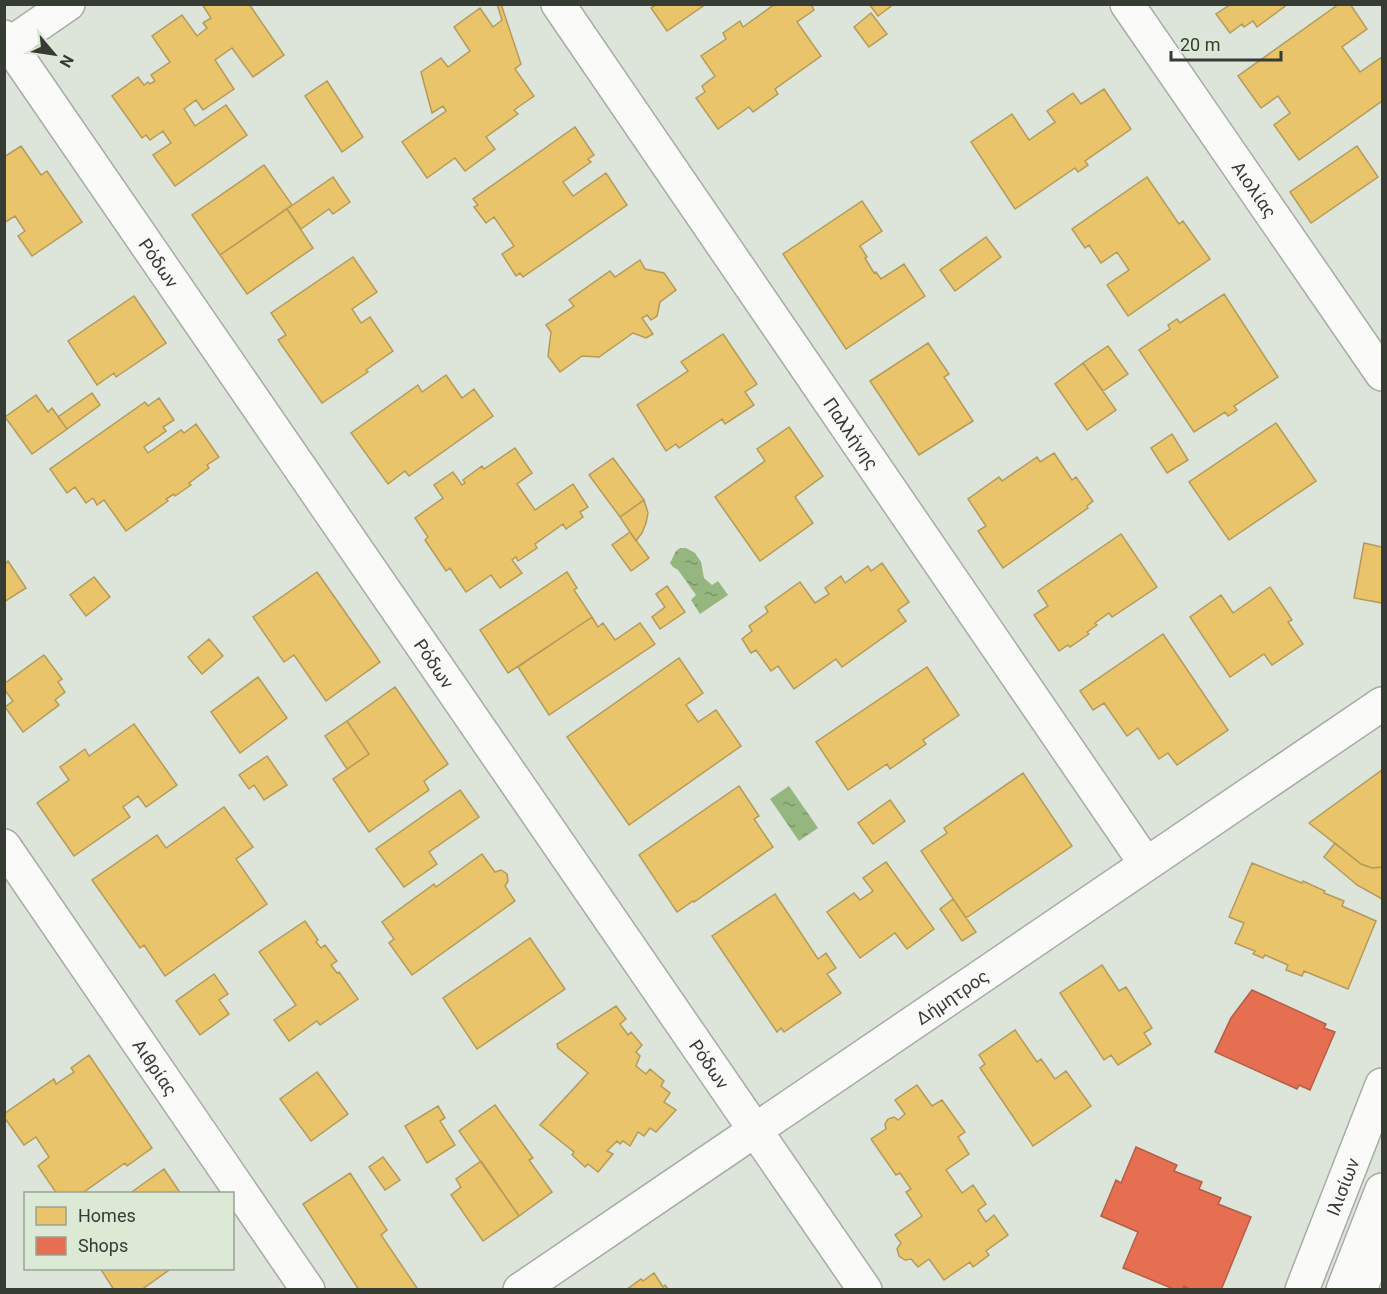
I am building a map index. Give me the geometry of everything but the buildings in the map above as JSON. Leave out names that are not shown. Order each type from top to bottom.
[{"type":"street","points":[[6,43],[68,4]]},
{"type":"street","name":"Παλλήνης","points":[[558,4],[1146,864]]},
{"type":"street","name":"Αιολίας","points":[[1127,4],[1383,374]]},
{"type":"street","name":"Ρόδων","points":[[6,43],[865,1290]]},
{"type":"street","name":"Δήμητρος","points":[[519,1290],[1383,704]]},
{"type":"street","name":"Αιθρίας","points":[[4,846],[308,1290]]},
{"type":"street","name":"Ιλισίων","points":[[1302,1290],[1383,1085]]},
{"type":"street","points":[[1344,1290],[1383,1190]]},
{"type":"lane","points":[[1367,1230],[1380,1255],[1367,1290]]},
{"type":"water","points":[[680,548],[686,548],[695,553],[701,562],[704,578],[712,585],[718,581],[728,595],[700,614],[691,600],[696,595],[670,563]]},
{"type":"water","points":[[789,786],[818,828],[799,841],[770,799]]}]
